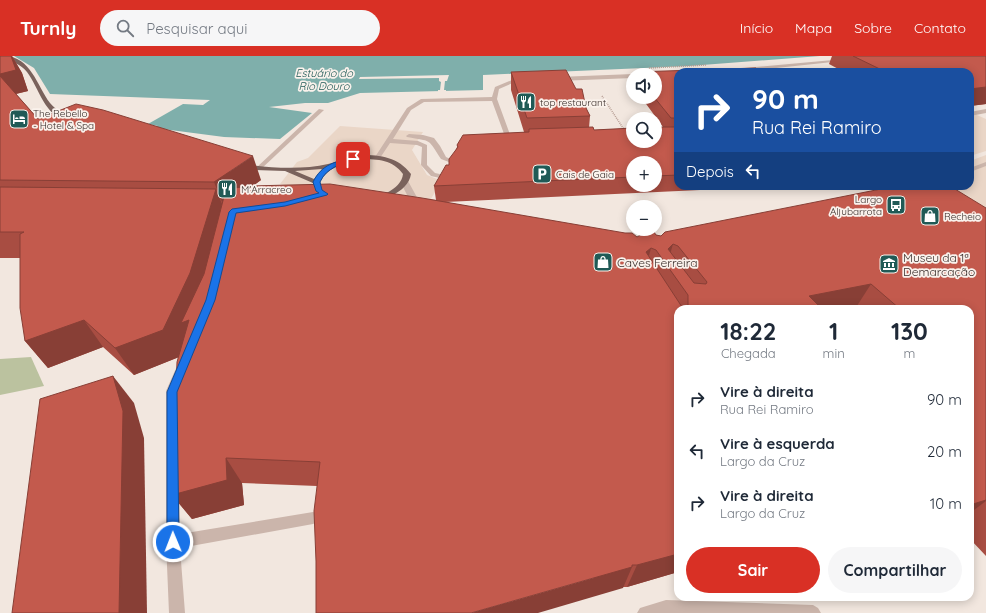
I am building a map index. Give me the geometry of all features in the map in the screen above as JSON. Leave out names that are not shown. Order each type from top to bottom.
[{"type":"main road","points":[[6,56],[29,70],[46,103],[58,113],[73,118]]},
{"type":"main road","points":[[378,157],[392,160],[403,166],[407,174],[405,182],[396,191],[381,198],[363,201],[345,201],[320,195],[316,182],[320,173],[345,160],[378,157]]},
{"type":"main road","points":[[237,164],[258,169],[286,171],[331,166]]},
{"type":"main road","points":[[286,171],[316,182]]},
{"type":"street","points":[[765,68],[850,60]]},
{"type":"street","points":[[552,80],[626,76]]},
{"type":"street","points":[[518,142],[510,142],[494,99],[497,88],[514,81],[529,80]]},
{"type":"street","points":[[378,157],[409,109],[423,100],[494,99]]},
{"type":"street","points":[[258,169],[321,110]]},
{"type":"street","points":[[974,113],[986,111]]},
{"type":"street","points":[[393,134],[426,137],[435,141],[444,158],[454,162]]},
{"type":"street","points":[[388,141],[418,143],[425,146],[424,165],[433,175],[446,178]]},
{"type":"street","points":[[974,168],[986,164]]},
{"type":"street","points":[[405,182],[416,202],[427,210]]},
{"type":"street","points":[[345,201],[374,207]]},
{"type":"street","points":[[177,613],[173,542],[172,392],[184,364]]},
{"type":"street","points":[[173,542],[313,518]]},
{"type":"street","points":[[645,613],[666,608],[813,613]]},
{"type":"path","points":[[650,68],[712,65]]},
{"type":"path","points":[[600,94],[625,131]]},
{"type":"green space","points":[[31,357],[44,386],[0,395],[0,359]]},
{"type":"shaded area","points":[[974,114],[986,119],[986,151],[974,155]]},
{"type":"shaded area","points":[[340,126],[423,132],[412,150],[427,175],[442,181],[416,223],[280,184],[297,162],[308,158]]},
{"type":"shaded area","points":[[986,155],[986,224],[906,190],[974,190],[974,160]]},
{"type":"water","name":"Estuário do Rio Douro","points":[[14,56],[820,56],[689,66],[483,75],[483,90],[360,93],[328,103],[305,103],[269,107],[312,113],[280,139],[224,137],[155,128],[158,126],[148,124],[183,104],[203,105],[210,100],[50,94],[34,68]]},
{"type":"pier","points":[[449,75],[447,81],[445,81],[444,90],[446,90],[446,93],[438,93],[441,82],[439,81],[439,78],[359,79],[360,77]]},
{"type":"building","points":[[0,56],[11,56],[16,70],[0,74]]},
{"type":"building","points":[[853,56],[986,56],[986,87],[974,88],[974,68],[878,68]]},
{"type":"building","points":[[566,70],[576,89],[582,89],[586,108],[590,116],[527,118],[511,72]]},
{"type":"building","points":[[662,71],[674,71],[674,118],[671,118],[660,104],[662,104]]},
{"type":"building","points":[[0,76],[38,119],[76,104],[103,110],[253,156],[214,182],[0,180]]},
{"type":"building","points":[[593,127],[594,130],[626,128],[626,148],[662,148],[662,127],[674,127],[674,175],[662,176],[662,156],[626,156],[626,177],[434,186],[446,165],[449,165],[449,159],[458,147],[457,145],[463,135],[529,132],[529,129]]},
{"type":"building","points":[[330,184],[422,198],[626,233],[626,236],[637,237],[662,236],[665,232],[876,190],[957,190],[986,208],[986,500],[974,504],[974,305],[895,305],[871,284],[809,296],[818,305],[688,305],[688,295],[656,250],[651,248],[646,252],[681,305],[674,305],[674,555],[632,565],[632,567],[471,613],[316,613],[314,511],[320,462],[226,458],[227,480],[172,495],[177,362],[189,320],[181,323],[204,274],[226,189],[250,186]],"holes":[[[673,244],[678,246],[707,282],[706,284],[694,283],[668,249]]]},
{"type":"building","points":[[0,187],[216,189],[190,273],[163,330],[115,348],[84,320],[25,341],[20,308],[20,234],[24,232],[0,232]]},
{"type":"building","points":[[113,376],[123,411],[119,613],[12,613],[40,399]]},
{"type":"place","name":"top restaurant","points":[[526,102]]},
{"type":"place","name":"The Rebello - Hotel & Spa","points":[[19,119]]},
{"type":"place","name":"Cais de Gaia","points":[[542,174]]},
{"type":"place","name":"M'Arracreo","points":[[227,189]]},
{"type":"place","name":"Largo Aljubarrota","points":[[896,205]]},
{"type":"place","name":"Recheio","points":[[930,216]]},
{"type":"place","name":"Caves Ferreira","points":[[603,262]]},
{"type":"place","name":"Museu da 1ª Demarcação","points":[[889,264]]},
{"type":"route","points":[[173,542],[172,392],[210,300],[230,225],[232,212],[285,204],[324,194],[319,191],[316,182],[320,173],[345,160],[353,159]]}]
